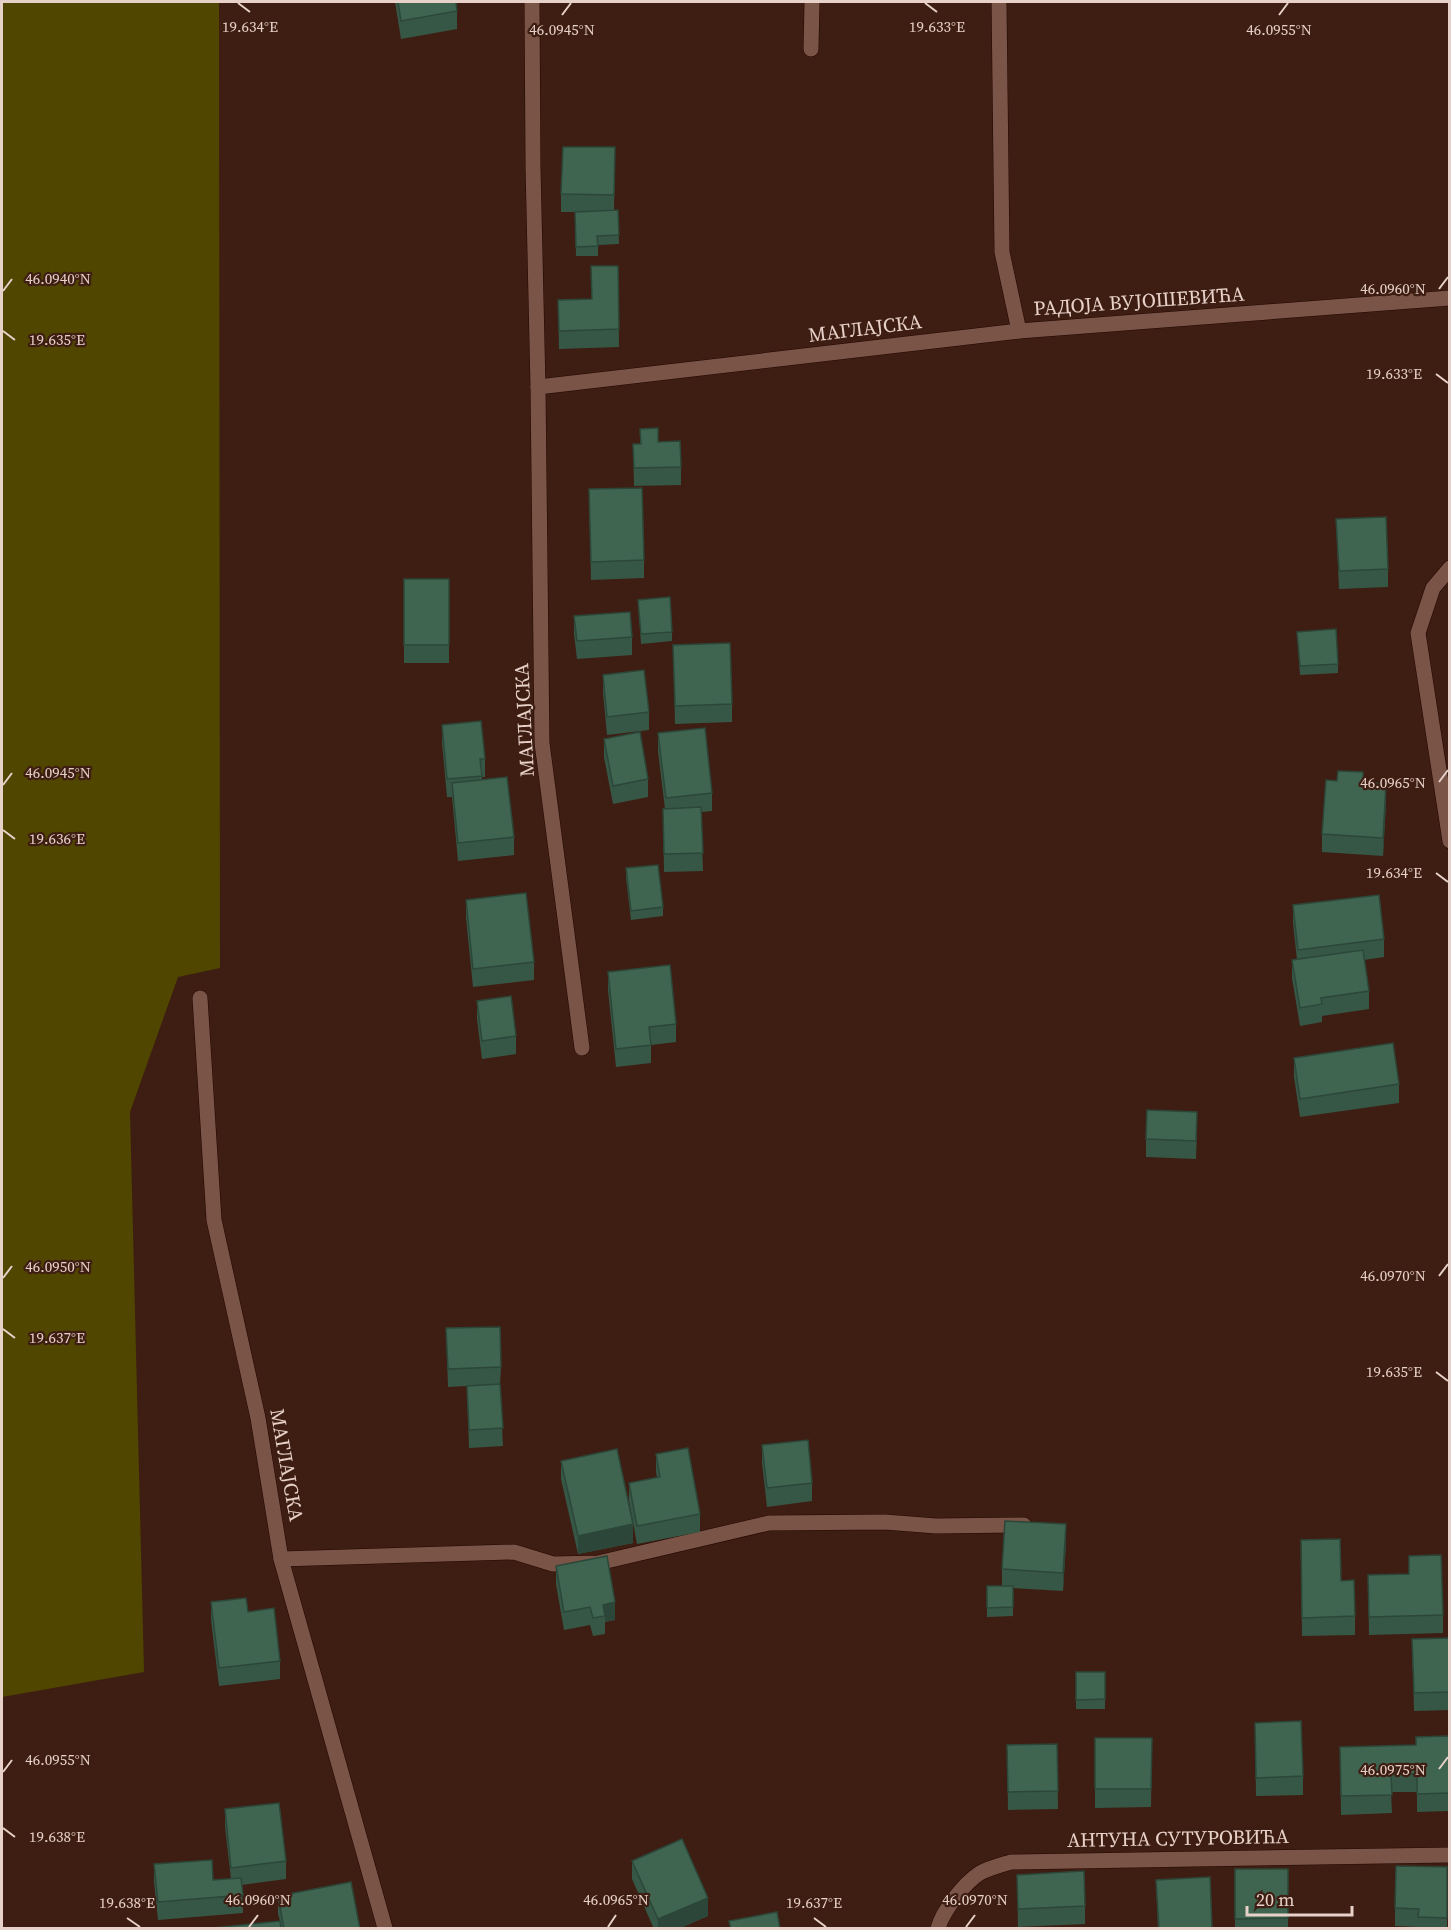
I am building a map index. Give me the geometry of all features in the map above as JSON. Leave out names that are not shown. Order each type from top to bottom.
[{"type":"street","name":"МАГЛАЈСКА","points":[[532,2],[542,743],[582,1048]]},
{"type":"street","points":[[811,49],[812,2]]},
{"type":"street","name":"РАДОЈА ВУЈОШЕВИЋА","points":[[999,2],[1002,252],[1019,332],[1449,298]]},
{"type":"street","name":"МАГЛАЈСКА","points":[[538,387],[1019,332]]},
{"type":"street","points":[[1449,568],[1433,588],[1418,633],[1449,841]]},
{"type":"street","name":"МАГЛАЈСКА","points":[[200,998],[214,1220],[258,1418],[281,1559],[385,1929]]},
{"type":"street","points":[[281,1559],[514,1552],[553,1564],[598,1563],[769,1523],[885,1522],[936,1526],[1037,1525]]},
{"type":"street","name":"АНТУНА СУТУРОВИЋА","points":[[938,1929],[942,1914],[979,1874],[1011,1862],[1449,1855]]},
{"type":"shaded area","points":[[2,2],[219,2],[220,968],[178,977],[130,1112],[144,1672],[2,1697]]},
{"type":"building","points":[[398,2],[456,2],[457,11],[401,21]]},
{"type":"building","points":[[563,147],[615,147],[614,195],[561,194]]},
{"type":"building","points":[[618,210],[619,235],[597,236],[598,246],[576,247],[575,212]]},
{"type":"building","points":[[591,266],[618,266],[619,329],[559,331],[558,300],[592,299]]},
{"type":"building","points":[[658,428],[658,442],[680,441],[681,467],[634,468],[633,444],[641,444],[640,429]]},
{"type":"building","points":[[642,488],[644,560],[591,562],[589,489]]},
{"type":"building","points":[[1386,517],[1388,569],[1339,571],[1336,519]]},
{"type":"building","points":[[404,579],[449,579],[449,645],[404,645]]},
{"type":"building","points":[[670,597],[672,632],[641,634],[638,600]]},
{"type":"building","points":[[630,612],[632,637],[577,641],[574,616]]},
{"type":"building","points":[[1336,629],[1338,664],[1300,666],[1297,632]]},
{"type":"building","points":[[730,643],[732,704],[675,706],[673,645]]},
{"type":"building","points":[[644,670],[649,712],[607,717],[603,675]]},
{"type":"building","points":[[481,721],[485,759],[480,759],[482,776],[447,779],[442,725]]},
{"type":"building","points":[[705,728],[712,793],[666,798],[658,733]]},
{"type":"building","points":[[640,732],[648,779],[613,786],[604,739]]},
{"type":"building","points":[[1338,771],[1363,772],[1363,782],[1386,784],[1383,838],[1322,834],[1326,780],[1337,781]]},
{"type":"building","points":[[507,777],[514,837],[458,843],[452,783]]},
{"type":"building","points":[[701,807],[703,853],[664,854],[663,809]]},
{"type":"building","points":[[658,865],[663,907],[631,911],[626,868]]},
{"type":"building","points":[[526,893],[534,962],[473,969],[466,900]]},
{"type":"building","points":[[1379,895],[1384,939],[1298,950],[1293,905]]},
{"type":"building","points":[[1363,950],[1369,991],[1321,998],[1322,1004],[1300,1008],[1292,960]]},
{"type":"building","points":[[670,965],[676,1024],[649,1027],[651,1045],[616,1049],[608,972]]},
{"type":"building","points":[[511,996],[516,1036],[482,1041],[477,1001]]},
{"type":"building","points":[[1393,1043],[1399,1084],[1300,1099],[1294,1058]]},
{"type":"building","points":[[1147,1110],[1197,1112],[1196,1141],[1146,1139]]},
{"type":"building","points":[[500,1327],[501,1367],[448,1369],[446,1328]]},
{"type":"building","points":[[500,1384],[503,1428],[469,1430],[467,1386]]},
{"type":"building","points":[[808,1440],[812,1483],[767,1488],[762,1445]]},
{"type":"building","points":[[688,1448],[700,1514],[637,1526],[629,1483],[660,1477],[656,1454]]},
{"type":"building","points":[[617,1449],[633,1524],[578,1536],[561,1461]]},
{"type":"building","points":[[1005,1521],[1066,1524],[1063,1573],[1002,1569]]},
{"type":"building","points":[[1340,1539],[1341,1581],[1354,1580],[1355,1616],[1302,1618],[1301,1540]]},
{"type":"building","points":[[1441,1555],[1443,1615],[1369,1617],[1368,1575],[1409,1574],[1409,1556]]},
{"type":"building","points":[[607,1556],[615,1602],[603,1605],[605,1616],[593,1618],[590,1607],[564,1612],[556,1566]]},
{"type":"building","points":[[987,1586],[1013,1586],[1013,1607],[987,1608]]},
{"type":"building","points":[[246,1598],[248,1612],[274,1608],[280,1661],[219,1668],[211,1602]]},
{"type":"building","points":[[1449,1638],[1449,1692],[1414,1693],[1412,1639]]},
{"type":"building","points":[[1076,1672],[1105,1672],[1105,1699],[1076,1700]]},
{"type":"building","points":[[1301,1721],[1303,1776],[1256,1778],[1255,1723]]},
{"type":"building","points":[[1449,1736],[1449,1793],[1417,1794],[1417,1774],[1391,1774],[1392,1795],[1341,1796],[1340,1747],[1416,1745],[1416,1737]]},
{"type":"building","points":[[1095,1738],[1152,1738],[1151,1789],[1095,1789]]},
{"type":"building","points":[[1057,1744],[1058,1791],[1008,1792],[1007,1745]]},
{"type":"building","points":[[279,1803],[286,1861],[231,1868],[225,1809]]},
{"type":"building","points":[[682,1839],[708,1898],[658,1919],[632,1861]]},
{"type":"building","points":[[212,1860],[213,1880],[241,1878],[243,1895],[158,1902],[154,1864]]},
{"type":"building","points":[[1396,1866],[1447,1867],[1447,1918],[1418,1917],[1419,1909],[1395,1908]]},
{"type":"building","points":[[1235,1869],[1288,1869],[1288,1918],[1235,1919]]},
{"type":"building","points":[[1084,1871],[1085,1906],[1018,1909],[1017,1875]]},
{"type":"building","points":[[1210,1877],[1212,1928],[1159,1929],[1156,1880]]},
{"type":"building","points":[[351,1882],[360,1929],[284,1929],[278,1896]]},
{"type":"building","points":[[777,1912],[780,1929],[731,1929],[729,1921]]},
{"type":"building","points":[[280,1921],[281,1929],[203,1929]]}]
